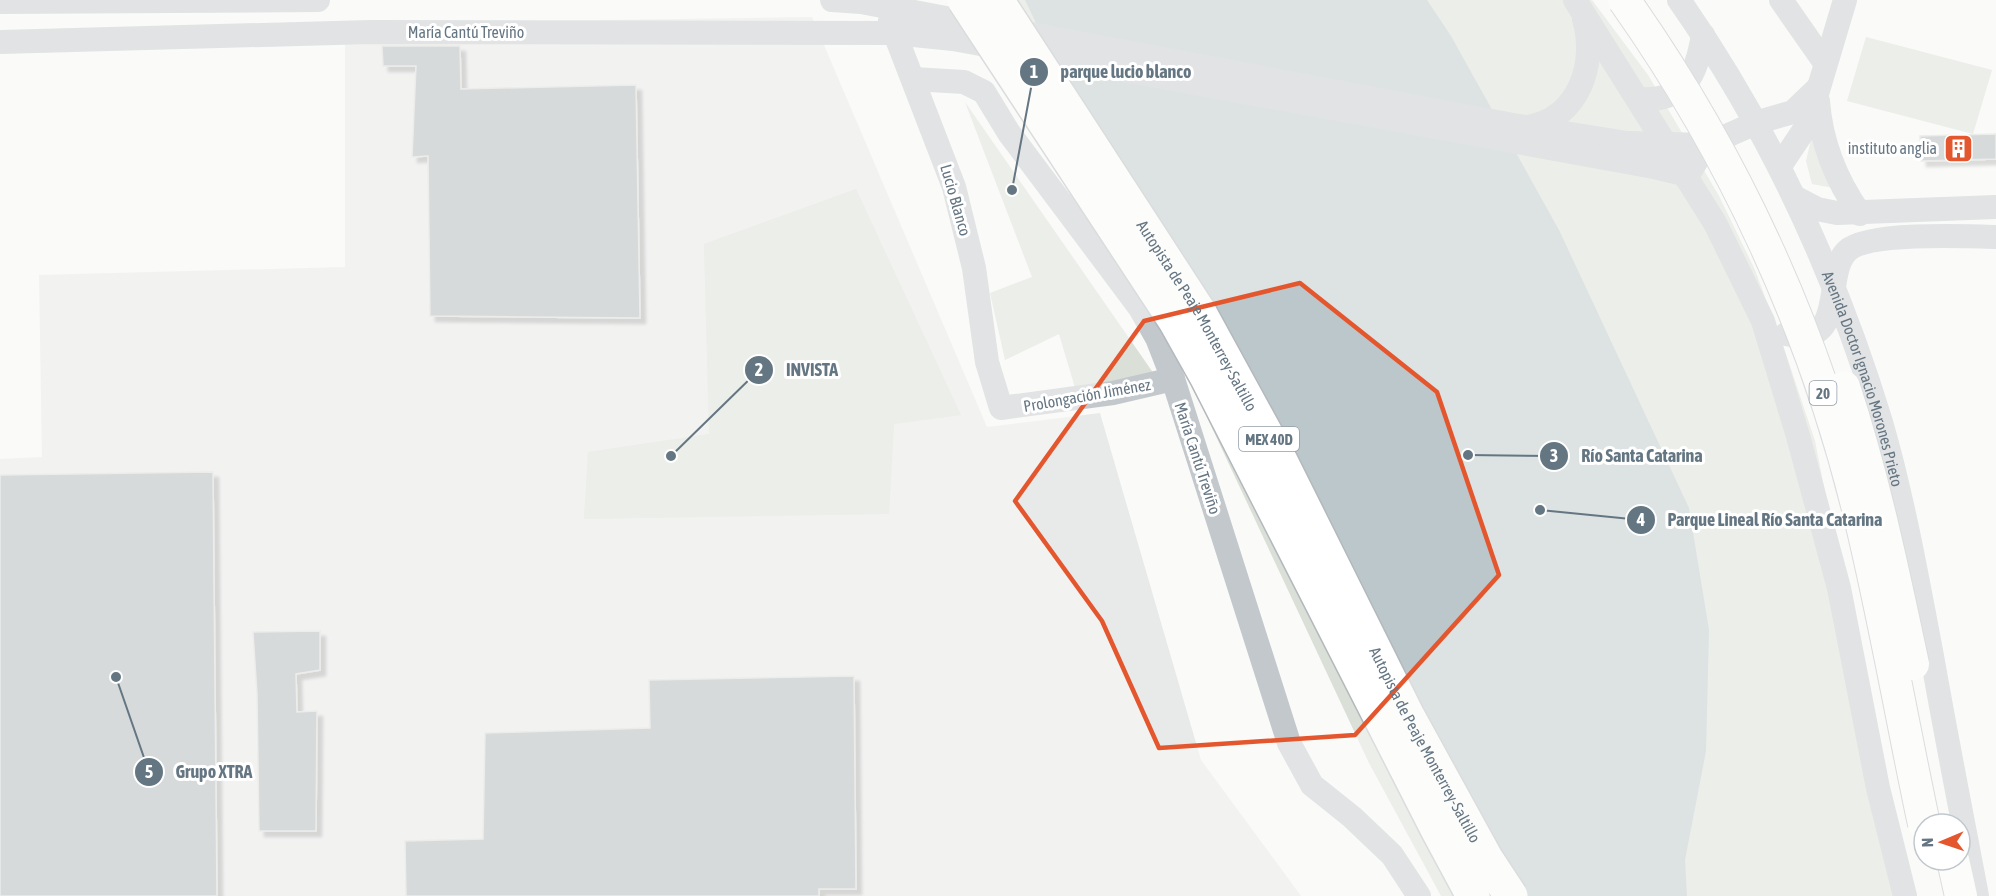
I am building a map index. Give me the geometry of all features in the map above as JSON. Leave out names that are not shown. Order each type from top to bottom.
[{"type":"highway","name":"Autopista de Peaje Monterrey-Saltillo","points":[[997,0],[1199,311],[1280,459],[1408,716],[1486,858],[1511,896]]},
{"type":"highway","name":"Autopista de Peaje Monterrey-Saltillo","points":[[951,24],[1180,331],[1473,896]]},
{"type":"main road","name":"20","points":[[1624,0],[1658,50],[1720,153],[1762,236],[1812,357],[1859,513],[1921,812]]},
{"type":"main road","name":"Avenida Doctor Ignacio Morones Prieto","points":[[1648,0],[1703,83],[1767,199],[1799,269],[1838,371],[1861,438],[1885,531],[1944,812]]},
{"type":"main road","points":[[1935,872],[1940,896]]},
{"type":"main road","points":[[1956,872],[1961,896]]},
{"type":"street","points":[[0,2],[318,0]]},
{"type":"street","name":"María Cantú Treviño","points":[[832,0],[886,4],[951,24],[1526,133]]},
{"type":"street","name":"Avenida Doctor Ignacio Morones Prieto","points":[[1678,0],[1758,122],[1796,198],[1815,240],[1881,423],[1917,577],[1977,896]]},
{"type":"street","points":[[1782,0],[1825,63]]},
{"type":"street","points":[[1780,166],[1808,124],[1845,0]]},
{"type":"street","points":[[1526,133],[1564,109],[1573,99],[1585,75],[1589,49],[1577,3]]},
{"type":"street","name":"20","points":[[1577,3],[1688,176],[1715,223],[1763,321],[1798,436],[1839,588],[1878,788],[1905,896]]},
{"type":"street","name":"Lucio Blanco","points":[[886,4],[894,33],[957,198],[974,268],[987,362],[1000,408]]},
{"type":"street","points":[[913,79],[921,59],[951,24]]},
{"type":"street","name":"María Cantú Treviño","points":[[0,42],[371,32],[894,33],[951,24]]},
{"type":"street","points":[[1639,99],[1655,100],[1671,95],[1685,86],[1695,73],[1703,35]]},
{"type":"street","name":"María Cantú Treviño","points":[[913,79],[972,94],[1009,132],[1140,308],[1157,338],[1173,379],[1289,743],[1312,785],[1392,855],[1419,896]]},
{"type":"street","points":[[1526,133],[1628,143],[1706,145],[1758,122],[1793,112],[1817,89]]},
{"type":"street","points":[[1817,89],[1820,125],[1828,152],[1847,195],[1860,214]]},
{"type":"street","points":[[1526,133],[1688,176],[1706,145]]},
{"type":"street","points":[[1796,198],[1817,209],[1837,213],[1860,214],[1996,207]]},
{"type":"street","points":[[1763,321],[1787,335],[1811,334],[1819,329],[1827,318],[1835,294],[1838,265],[1843,254],[1859,243],[1947,235],[1996,237]]},
{"type":"street","name":"Prolongación Jiménez","points":[[1000,408],[1113,393],[1173,379]]},
{"type":"street","points":[[1798,436],[1797,422],[1801,409],[1821,392],[1834,390],[1847,394],[1881,423]]},
{"type":"highlighted area","points":[[1300,283],[1437,392],[1499,575],[1355,735],[1159,748],[1102,621],[1015,501],[1144,321]]},
{"type":"shaded area","points":[[951,0],[1592,0],[1648,75],[1719,196],[1755,270],[1786,354],[1815,441],[1904,896],[1441,896],[1369,763],[1183,366]]},
{"type":"shaded area","points":[[1025,0],[1427,0],[1451,36],[1559,230],[1689,508],[1709,630],[1706,751],[1685,860],[1687,896],[1489,896],[1430,747],[1047,46]]},
{"type":"shaded area","points":[[812,17],[987,427],[1100,413],[1201,760],[1301,896],[0,896],[0,459],[42,457],[39,275],[345,267],[345,24]]},
{"type":"shaded area","points":[[1866,37],[1992,70],[1973,134],[1847,101]]},
{"type":"shaded area","points":[[965,102],[1154,374],[1076,391],[1059,334],[1005,360],[990,293],[1032,277]]},
{"type":"shaded area","points":[[1814,127],[1839,189],[1812,184],[1806,161]]},
{"type":"shaded area","points":[[856,189],[961,415],[894,424],[889,514],[584,519],[588,452],[709,434],[704,244]]},
{"type":"building","points":[[382,46],[460,46],[461,89],[636,85],[640,318],[430,316],[428,156],[412,157],[416,66],[383,66]]},
{"type":"building","name":"instituto anglia","points":[[1996,134],[1996,159],[1921,161],[1920,136]]},
{"type":"building","points":[[213,472],[217,896],[0,896],[0,475]]},
{"type":"building","points":[[320,631],[320,670],[296,674],[297,712],[317,711],[316,831],[259,831],[257,694],[253,632]]},
{"type":"building","points":[[854,676],[856,889],[819,889],[819,896],[406,896],[405,841],[483,839],[485,733],[650,728],[649,680]]},
{"type":"place","name":"instituto anglia","points":[[1958,148]]},
{"type":"place","name":"parque lucio blanco","points":[[1012,190]]},
{"type":"place","name":"Río Santa Catarina","points":[[1468,455]]},
{"type":"place","name":"INVISTA","points":[[671,456]]},
{"type":"place","name":"Parque Lineal Río Santa Catarina","points":[[1540,510]]},
{"type":"place","name":"Grupo XTRA","points":[[116,677]]}]
